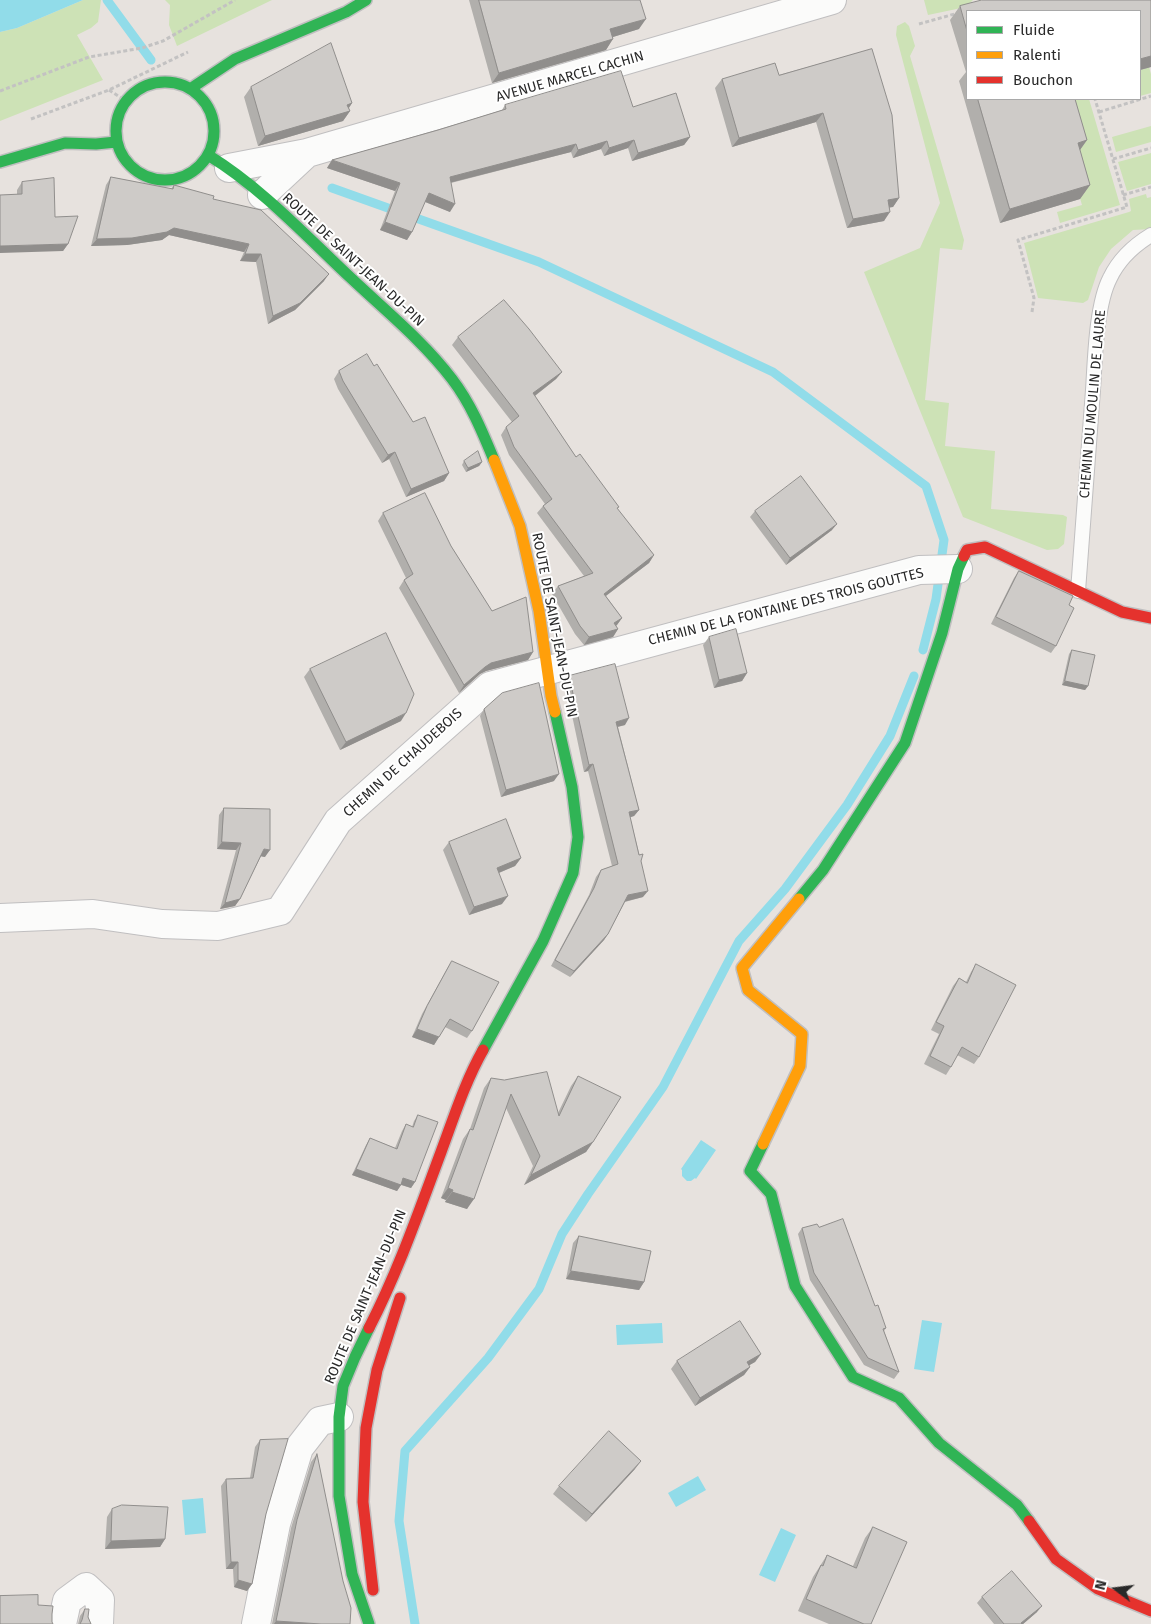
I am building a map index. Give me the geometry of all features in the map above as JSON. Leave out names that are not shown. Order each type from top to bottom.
[{"type":"main road","points":[[190,89],[235,59],[346,12],[366,0]]},
{"type":"main road","points":[[163,82],[177,84],[190,89],[201,98],[210,111],[213,140],[218,161],[199,166],[187,175],[172,180],[158,181],[143,176],[131,168],[121,156],[116,142],[119,114],[126,101],[136,91],[148,85],[163,82]]},
{"type":"main road","points":[[0,162],[65,143],[96,144],[116,142]]},
{"type":"main road","name":"ROUTE DE SAINT-JEAN-DU-PIN","points":[[218,161],[262,194],[423,346],[452,379],[478,420],[520,526],[539,611],[551,696],[572,787],[578,837],[573,873],[543,940],[470,1074],[428,1190],[380,1306],[343,1386],[339,1417],[339,1496],[352,1574],[369,1624]]},
{"type":"main road","points":[[1151,618],[1122,612],[985,547],[967,550],[958,569],[942,634],[905,743],[823,870],[742,968],[748,990],[802,1034],[800,1066],[750,1171],[771,1194],[795,1286],[853,1376],[899,1398],[938,1443],[1018,1505],[1056,1559],[1098,1589],[1151,1611]]},
{"type":"main road","name":"ROUTE DE SAINT-JEAN-DU-PIN","points":[[416,1252],[428,1190]]},
{"type":"main road","points":[[377,1624],[368,1559],[363,1502],[366,1428],[377,1370],[404,1285]]},
{"type":"street","name":"AVENUE MARCEL CACHIN","points":[[218,161],[307,153],[832,0]]},
{"type":"street","name":"AVENUE MARCEL CACHIN","points":[[262,194],[307,153]]},
{"type":"street","name":"CHEMIN DE LA FONTAINE DES TROIS GOUTTES","points":[[548,669],[919,570],[958,569]]},
{"type":"street","name":"CHEMIN DE CHAUDEBOIS","points":[[0,918],[93,914],[162,924],[218,926],[280,911],[338,821],[490,686],[548,669]]},
{"type":"street","points":[[256,1624],[276,1524],[299,1448],[320,1421],[339,1417]]},
{"type":"street","points":[[62,1624],[67,1602],[86,1587],[100,1600],[99,1624]]},
{"type":"lane","name":"CHEMIN DU MOULIN DE LAURE","points":[[1078,591],[1096,345],[1102,303],[1109,280],[1121,259],[1132,248],[1151,235]]},
{"type":"path","points":[[0,91],[90,57],[142,48],[163,40],[235,0]]},
{"type":"path","points":[[919,24],[961,12]]},
{"type":"path","points":[[27,121],[108,90],[190,51]]},
{"type":"path","points":[[108,90],[126,101]]},
{"type":"path","points":[[1032,312],[1034,298],[1018,240],[1127,207],[1095,100]]},
{"type":"path","points":[[1099,112],[1138,100]]},
{"type":"path","points":[[1113,159],[1151,148]]},
{"type":"path","points":[[1123,195],[1151,188]]},
{"type":"green space","points":[[83,0],[101,0],[98,22],[77,35],[103,80],[0,121],[0,32],[17,28]]},
{"type":"green space","points":[[165,0],[272,0],[177,46],[169,25],[170,5]]},
{"type":"green space","points":[[924,0],[973,0],[966,7],[928,15]]},
{"type":"green space","points":[[905,22],[909,26],[915,46],[910,56],[964,240],[962,250],[940,248],[925,400],[949,403],[945,446],[995,451],[991,509],[1063,515],[1067,517],[1064,544],[1058,549],[1047,550],[963,517],[864,272],[920,248],[940,203],[896,35],[897,26]]},
{"type":"green space","points":[[1149,67],[1151,93],[1141,96],[1141,70]]},
{"type":"green space","points":[[1072,100],[1089,100],[1120,205],[1060,223],[1057,212],[1082,205],[1068,157]]},
{"type":"green space","points":[[1151,126],[1151,142],[1116,152],[1112,137]]},
{"type":"green space","points":[[1151,153],[1151,184],[1127,191],[1118,162]]},
{"type":"green space","points":[[1146,194],[1147,198],[1151,197],[1151,229],[1133,230],[1111,249],[1099,267],[1088,300],[1083,303],[1038,298],[1024,243],[1129,212],[1131,211],[1129,199]]},
{"type":"water","points":[[0,0],[83,0],[17,28],[0,32]]},
{"type":"water","points":[[701,1140],[716,1150],[696,1179],[687,1181],[682,1176],[681,1169]]},
{"type":"water","points":[[922,1320],[942,1323],[934,1372],[914,1369]]},
{"type":"water","points":[[662,1323],[663,1343],[617,1345],[616,1325]]},
{"type":"water","points":[[698,1476],[706,1490],[676,1507],[668,1493]]},
{"type":"water","points":[[203,1498],[206,1533],[185,1535],[182,1500]]},
{"type":"water","points":[[781,1528],[796,1535],[775,1582],[759,1575]]},
{"type":"building","points":[[479,0],[640,0],[646,19],[610,29],[613,39],[499,73]]},
{"type":"building","points":[[982,0],[1151,0],[1151,56],[1141,59],[1141,10],[966,10],[966,27],[960,6]]},
{"type":"building","points":[[331,43],[352,103],[347,105],[350,111],[265,136],[251,87]]},
{"type":"building","points":[[872,49],[892,115],[899,198],[888,200],[890,212],[853,219],[823,113],[739,138],[722,79],[775,63],[779,75]]},
{"type":"building","points":[[621,71],[633,107],[676,93],[690,137],[638,153],[634,140],[609,148],[607,141],[578,150],[576,144],[450,177],[455,204],[429,193],[412,232],[385,222],[400,183],[332,160],[438,130],[506,109],[505,105]]},
{"type":"building","points":[[978,100],[1075,100],[1087,140],[1078,143],[1090,185],[1010,209]]},
{"type":"building","points":[[111,177],[173,189],[174,185],[214,196],[213,199],[261,210],[329,274],[300,303],[273,316],[261,254],[245,254],[249,244],[174,228],[167,232],[132,238],[97,239]]},
{"type":"building","points":[[54,178],[55,217],[78,216],[68,244],[0,246],[0,195],[22,194],[22,182]]},
{"type":"building","points":[[504,300],[562,372],[533,393],[576,457],[580,454],[619,507],[617,508],[654,555],[604,594],[622,618],[614,623],[618,629],[589,637],[580,626],[558,586],[593,573],[543,506],[552,499],[514,447],[506,427],[519,416],[458,337]]},
{"type":"building","points":[[367,354],[374,366],[377,364],[413,422],[425,417],[449,473],[411,489],[395,452],[388,455],[343,381],[339,371]]},
{"type":"building","points":[[478,451],[482,462],[468,468],[464,461]]},
{"type":"building","points":[[801,476],[837,524],[790,558],[755,511]]},
{"type":"building","points":[[425,493],[451,546],[492,611],[526,597],[533,652],[491,663],[464,685],[404,580],[413,574],[383,513]]},
{"type":"building","points":[[1019,571],[1073,596],[1069,605],[1074,608],[1056,646],[996,617]]},
{"type":"building","points":[[736,629],[747,673],[719,680],[709,637]]},
{"type":"building","points":[[386,633],[414,694],[406,713],[346,742],[310,669]]},
{"type":"building","points":[[1072,650],[1095,655],[1088,686],[1065,681]]},
{"type":"building","points":[[615,664],[629,718],[616,722],[639,810],[629,812],[639,855],[643,854],[641,861],[648,891],[628,895],[608,934],[574,971],[555,960],[594,888],[601,870],[618,864],[593,764],[589,765],[569,676]]},
{"type":"building","points":[[539,683],[559,774],[506,790],[484,709],[502,693]]},
{"type":"building","points":[[224,808],[270,809],[270,850],[264,849],[240,899],[225,903],[241,843],[222,842]]},
{"type":"building","points":[[506,819],[521,858],[497,868],[508,896],[474,907],[449,842]]},
{"type":"building","points":[[452,961],[499,982],[472,1031],[450,1019],[439,1037],[417,1029],[427,1006]]},
{"type":"building","points":[[976,964],[1016,985],[979,1057],[962,1047],[951,1067],[930,1056],[944,1026],[936,1022],[959,978],[967,983]]},
{"type":"building","points":[[547,1072],[559,1116],[578,1076],[621,1097],[593,1142],[531,1175],[540,1156],[511,1094],[474,1199],[452,1192],[453,1190],[448,1188],[470,1129],[473,1130],[491,1078],[504,1080]]},
{"type":"building","points":[[418,1115],[438,1122],[415,1182],[403,1178],[401,1185],[356,1169],[370,1138],[397,1149],[406,1124],[413,1127]]},
{"type":"building","points":[[843,1219],[875,1306],[878,1305],[886,1328],[883,1329],[899,1372],[868,1358],[814,1273],[802,1228],[817,1224],[819,1227]]},
{"type":"building","points":[[579,1236],[651,1251],[644,1282],[571,1271]]},
{"type":"building","points":[[740,1321],[761,1354],[747,1362],[750,1367],[700,1398],[677,1361]]},
{"type":"building","points":[[609,1431],[641,1461],[592,1514],[559,1486]]},
{"type":"building","points":[[288,1439],[266,1514],[252,1584],[238,1580],[238,1562],[231,1562],[226,1479],[253,1478],[260,1440]]},
{"type":"building","points":[[317,1454],[343,1581],[351,1608],[350,1624],[276,1621],[297,1520]]},
{"type":"building","points":[[122,1505],[168,1507],[165,1539],[111,1541],[112,1509]]},
{"type":"building","points":[[873,1527],[907,1542],[871,1624],[864,1624],[806,1599],[827,1555],[856,1568]]},
{"type":"building","points":[[1012,1571],[1042,1606],[1022,1624],[1004,1624],[982,1597]]},
{"type":"building","points":[[38,1595],[38,1605],[53,1606],[53,1624],[0,1624],[0,1596]]},
{"type":"building","points":[[85,1609],[89,1609],[88,1617],[91,1624],[80,1624]]},
{"type":"waterway","points":[[107,0],[151,60]]},
{"type":"waterway","points":[[332,188],[539,262],[773,372],[926,486],[944,540],[936,599],[923,650]]},
{"type":"waterway","points":[[415,1624],[399,1521],[405,1451],[488,1358],[539,1289],[562,1234],[663,1087],[739,941],[785,889],[847,805],[890,736],[914,676]]},
{"type":"traffic: fast","points":[[190,89],[235,59],[346,12],[366,0]]},
{"type":"traffic: fast","points":[[165,82],[184,86],[200,96],[210,112],[214,131],[210,150],[200,166],[184,176],[165,180],[146,176],[130,166],[120,150],[116,131],[120,112],[130,96],[146,86],[165,82]]},
{"type":"traffic: fast","points":[[0,162],[65,143],[96,144],[116,142]]},
{"type":"traffic: fast","points":[[208,155],[247,182],[283,213],[429,352],[465,398],[494,460]]},
{"type":"traffic: fast","points":[[799,899],[823,870],[905,743],[942,633],[958,569],[964,556]]},
{"type":"traffic: fast","points":[[483,1050],[543,941],[573,873],[578,837],[572,787],[555,712]]},
{"type":"traffic: fast","points":[[763,1144],[750,1171],[771,1194],[795,1286],[853,1377],[899,1398],[939,1443],[1017,1505],[1029,1521]]},
{"type":"traffic: fast","points":[[369,1328],[343,1386],[339,1417],[339,1496],[352,1574],[369,1624]]},
{"type":"traffic: slow","points":[[494,460],[520,526],[539,611],[555,712]]},
{"type":"traffic: slow","points":[[763,1144],[800,1066],[802,1034],[748,990],[742,968],[799,899]]},
{"type":"traffic: jam","points":[[964,556],[967,550],[985,547],[1122,612],[1151,618]]},
{"type":"traffic: jam","points":[[369,1328],[399,1263],[460,1100],[483,1050]]},
{"type":"traffic: jam","points":[[373,1590],[363,1502],[366,1428],[377,1370],[400,1298]]},
{"type":"traffic: jam","points":[[1029,1521],[1056,1559],[1098,1589],[1151,1611]]}]
